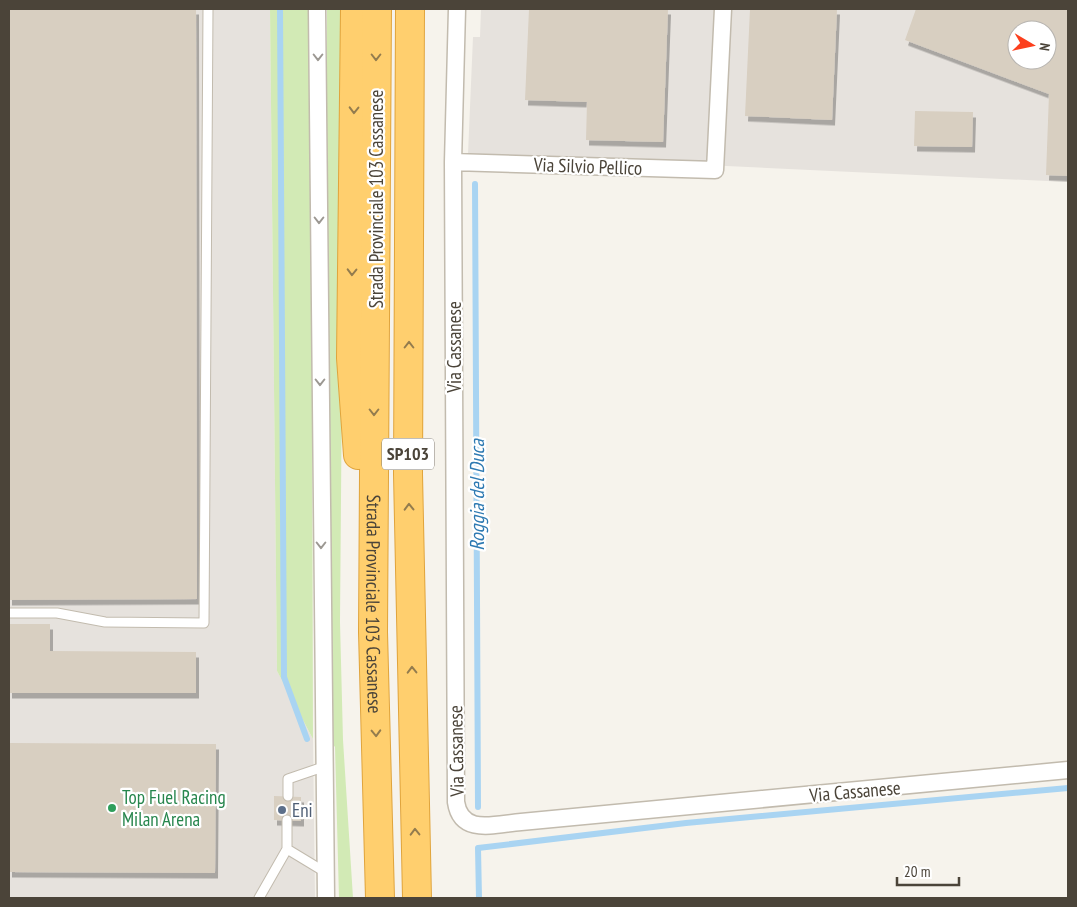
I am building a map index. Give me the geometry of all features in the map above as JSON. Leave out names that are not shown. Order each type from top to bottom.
[{"type":"highway","name":"SP103","points":[[354,9],[351,358],[373,632]]},
{"type":"highway","name":"Strada Provinciale 103 Cassanese","points":[[377,9],[373,632],[380,898]]},
{"type":"highway","name":"Strada Provinciale 103 Cassanese","points":[[410,9],[408,474],[418,898]]},
{"type":"highway","name":"SP103","points":[[410,79],[415,9]]},
{"type":"street","points":[[317,9],[323,767],[326,898]]},
{"type":"street","points":[[453,162],[457,9]]},
{"type":"street","name":"Via Silvio Pellico","points":[[453,162],[715,170],[723,9]]},
{"type":"street","name":"Via Cassanese","points":[[453,162],[456,802],[458,814],[464,821],[477,826],[1068,770]]},
{"type":"lane","points":[[9,613],[56,613],[105,622],[204,623],[208,9]]},
{"type":"lane","points":[[288,796],[288,780],[323,767]]},
{"type":"lane","points":[[259,898],[287,849],[287,820]]},
{"type":"lane","points":[[287,849],[325,872]]},
{"type":"shaded area","points":[[9,9],[270,9],[277,671],[313,739],[315,898],[9,898]]},
{"type":"shaded area","points":[[481,9],[1068,9],[1068,182],[468,154],[473,37],[480,37]]},
{"type":"green space","points":[[270,9],[311,9],[313,739],[277,671]]},
{"type":"green space","points":[[327,9],[345,9],[340,622],[343,740],[353,898],[339,898],[335,747],[327,737]]},
{"type":"building","points":[[9,9],[196,9],[197,599],[9,600]]},
{"type":"building","points":[[529,9],[668,9],[663,142],[586,140],[587,102],[525,100]]},
{"type":"building","points":[[750,9],[837,9],[832,120],[745,116]]},
{"type":"building","points":[[916,9],[1068,9],[1068,176],[1046,175],[1049,94],[905,40]]},
{"type":"building","points":[[915,111],[973,112],[972,147],[914,146]]},
{"type":"building","points":[[9,624],[50,624],[50,651],[196,652],[196,693],[9,693]]},
{"type":"building","name":"Top Fuel Racing Milan Arena","points":[[9,743],[216,744],[215,873],[9,872]]},
{"type":"building","points":[[274,796],[301,797],[301,821],[274,820]]},
{"type":"waterway","points":[[280,9],[284,677],[307,739]]},
{"type":"waterway","name":"Roggia del Duca","points":[[475,184],[478,807]]},
{"type":"waterway","points":[[479,898],[478,848],[686,823],[1068,788]]},
{"type":"place","name":"Top Fuel Racing Milan Arena","points":[[112,808]]},
{"type":"place","name":"Eni","points":[[282,810]]}]
